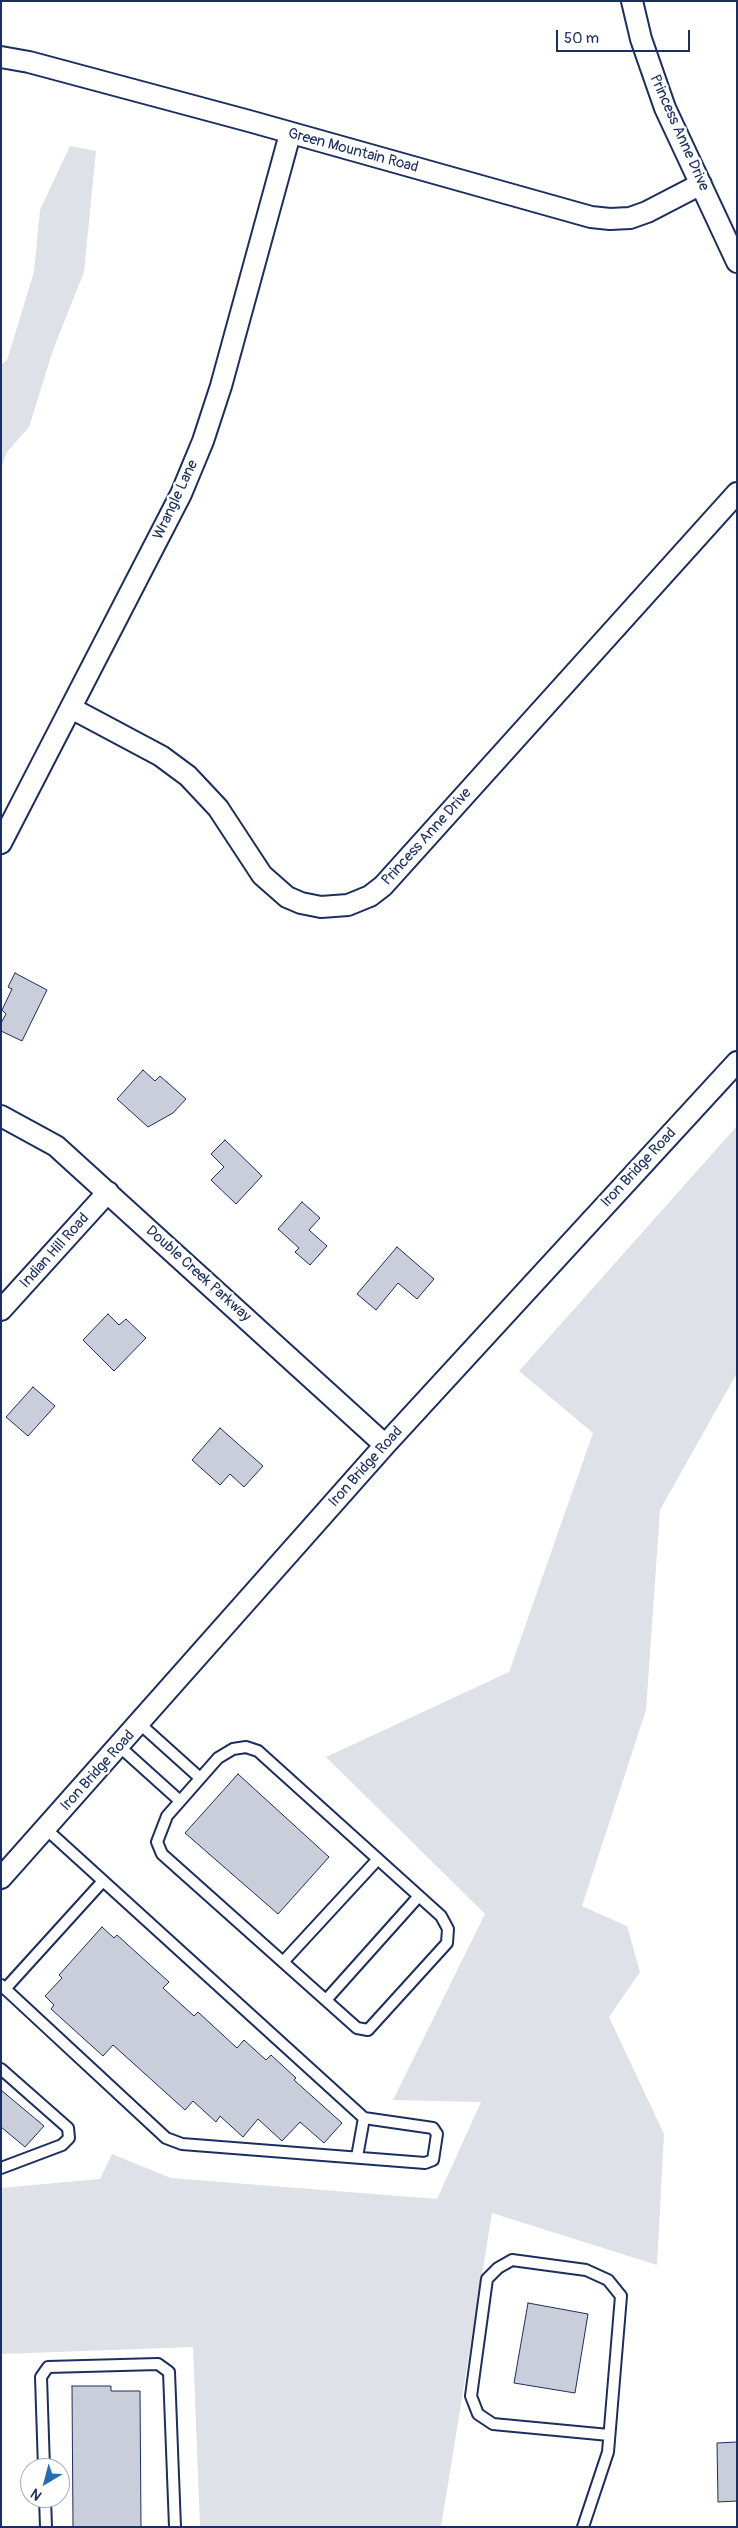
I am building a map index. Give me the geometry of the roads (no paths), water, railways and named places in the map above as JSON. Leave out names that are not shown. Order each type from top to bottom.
[{"type":"street","name":"Princess Anne Drive","points":[[632,1],[653,75],[665,108],[737,262]]},
{"type":"street","name":"Green Mountain Road","points":[[1,57],[38,64],[249,121],[591,217],[610,219],[630,218],[647,212],[702,184]]},
{"type":"street","name":"Wrangle Lane","points":[[1,843],[181,494],[204,441],[221,386],[290,134]]},
{"type":"street","name":"Princess Anne Drive","points":[[71,708],[161,756],[188,776],[218,808],[262,875],[287,897],[321,908],[348,905],[370,896],[383,886],[737,493]]},
{"type":"street","name":"Iron Bridge Road","points":[[1,1878],[120,1747],[385,1445],[737,1062]]},
{"type":"street","name":"Double Creek Parkway","points":[[1,1116],[56,1146],[385,1445]]},
{"type":"street","name":"Indian Hill Road","points":[[1,1310],[108,1192]]},
{"type":"lane","points":[[140,1724],[200,1778]]},
{"type":"lane","points":[[246,1746],[258,1751],[441,1916],[448,1929],[447,1943],[368,2030],[358,2028],[162,1854],[157,1842],[160,1829],[167,1816],[180,1801],[218,1758],[233,1749],[246,1746]]},
{"type":"lane","points":[[120,1747],[180,1801]]},
{"type":"lane","points":[[46,1829],[364,2118],[432,2128],[437,2134],[433,2160],[425,2163],[182,2144],[166,2138],[3,1987],[103,1882]]},
{"type":"lane","points":[[283,1962],[378,1859]]},
{"type":"lane","points":[[326,2000],[419,1896]]},
{"type":"lane","points":[[1,2069],[68,2128],[69,2138],[62,2145],[1,2168]]},
{"type":"lane","points":[[357,2157],[364,2118]]},
{"type":"lane","points":[[583,2527],[608,2452],[621,2296],[608,2280],[586,2270],[512,2260],[498,2268],[487,2279],[471,2396],[478,2414],[493,2424],[609,2435]]},
{"type":"lane","points":[[44,2458],[41,2377],[48,2367],[158,2364],[169,2372],[175,2527]]},
{"type":"lane","points":[[45,2508],[46,2527]]}]
